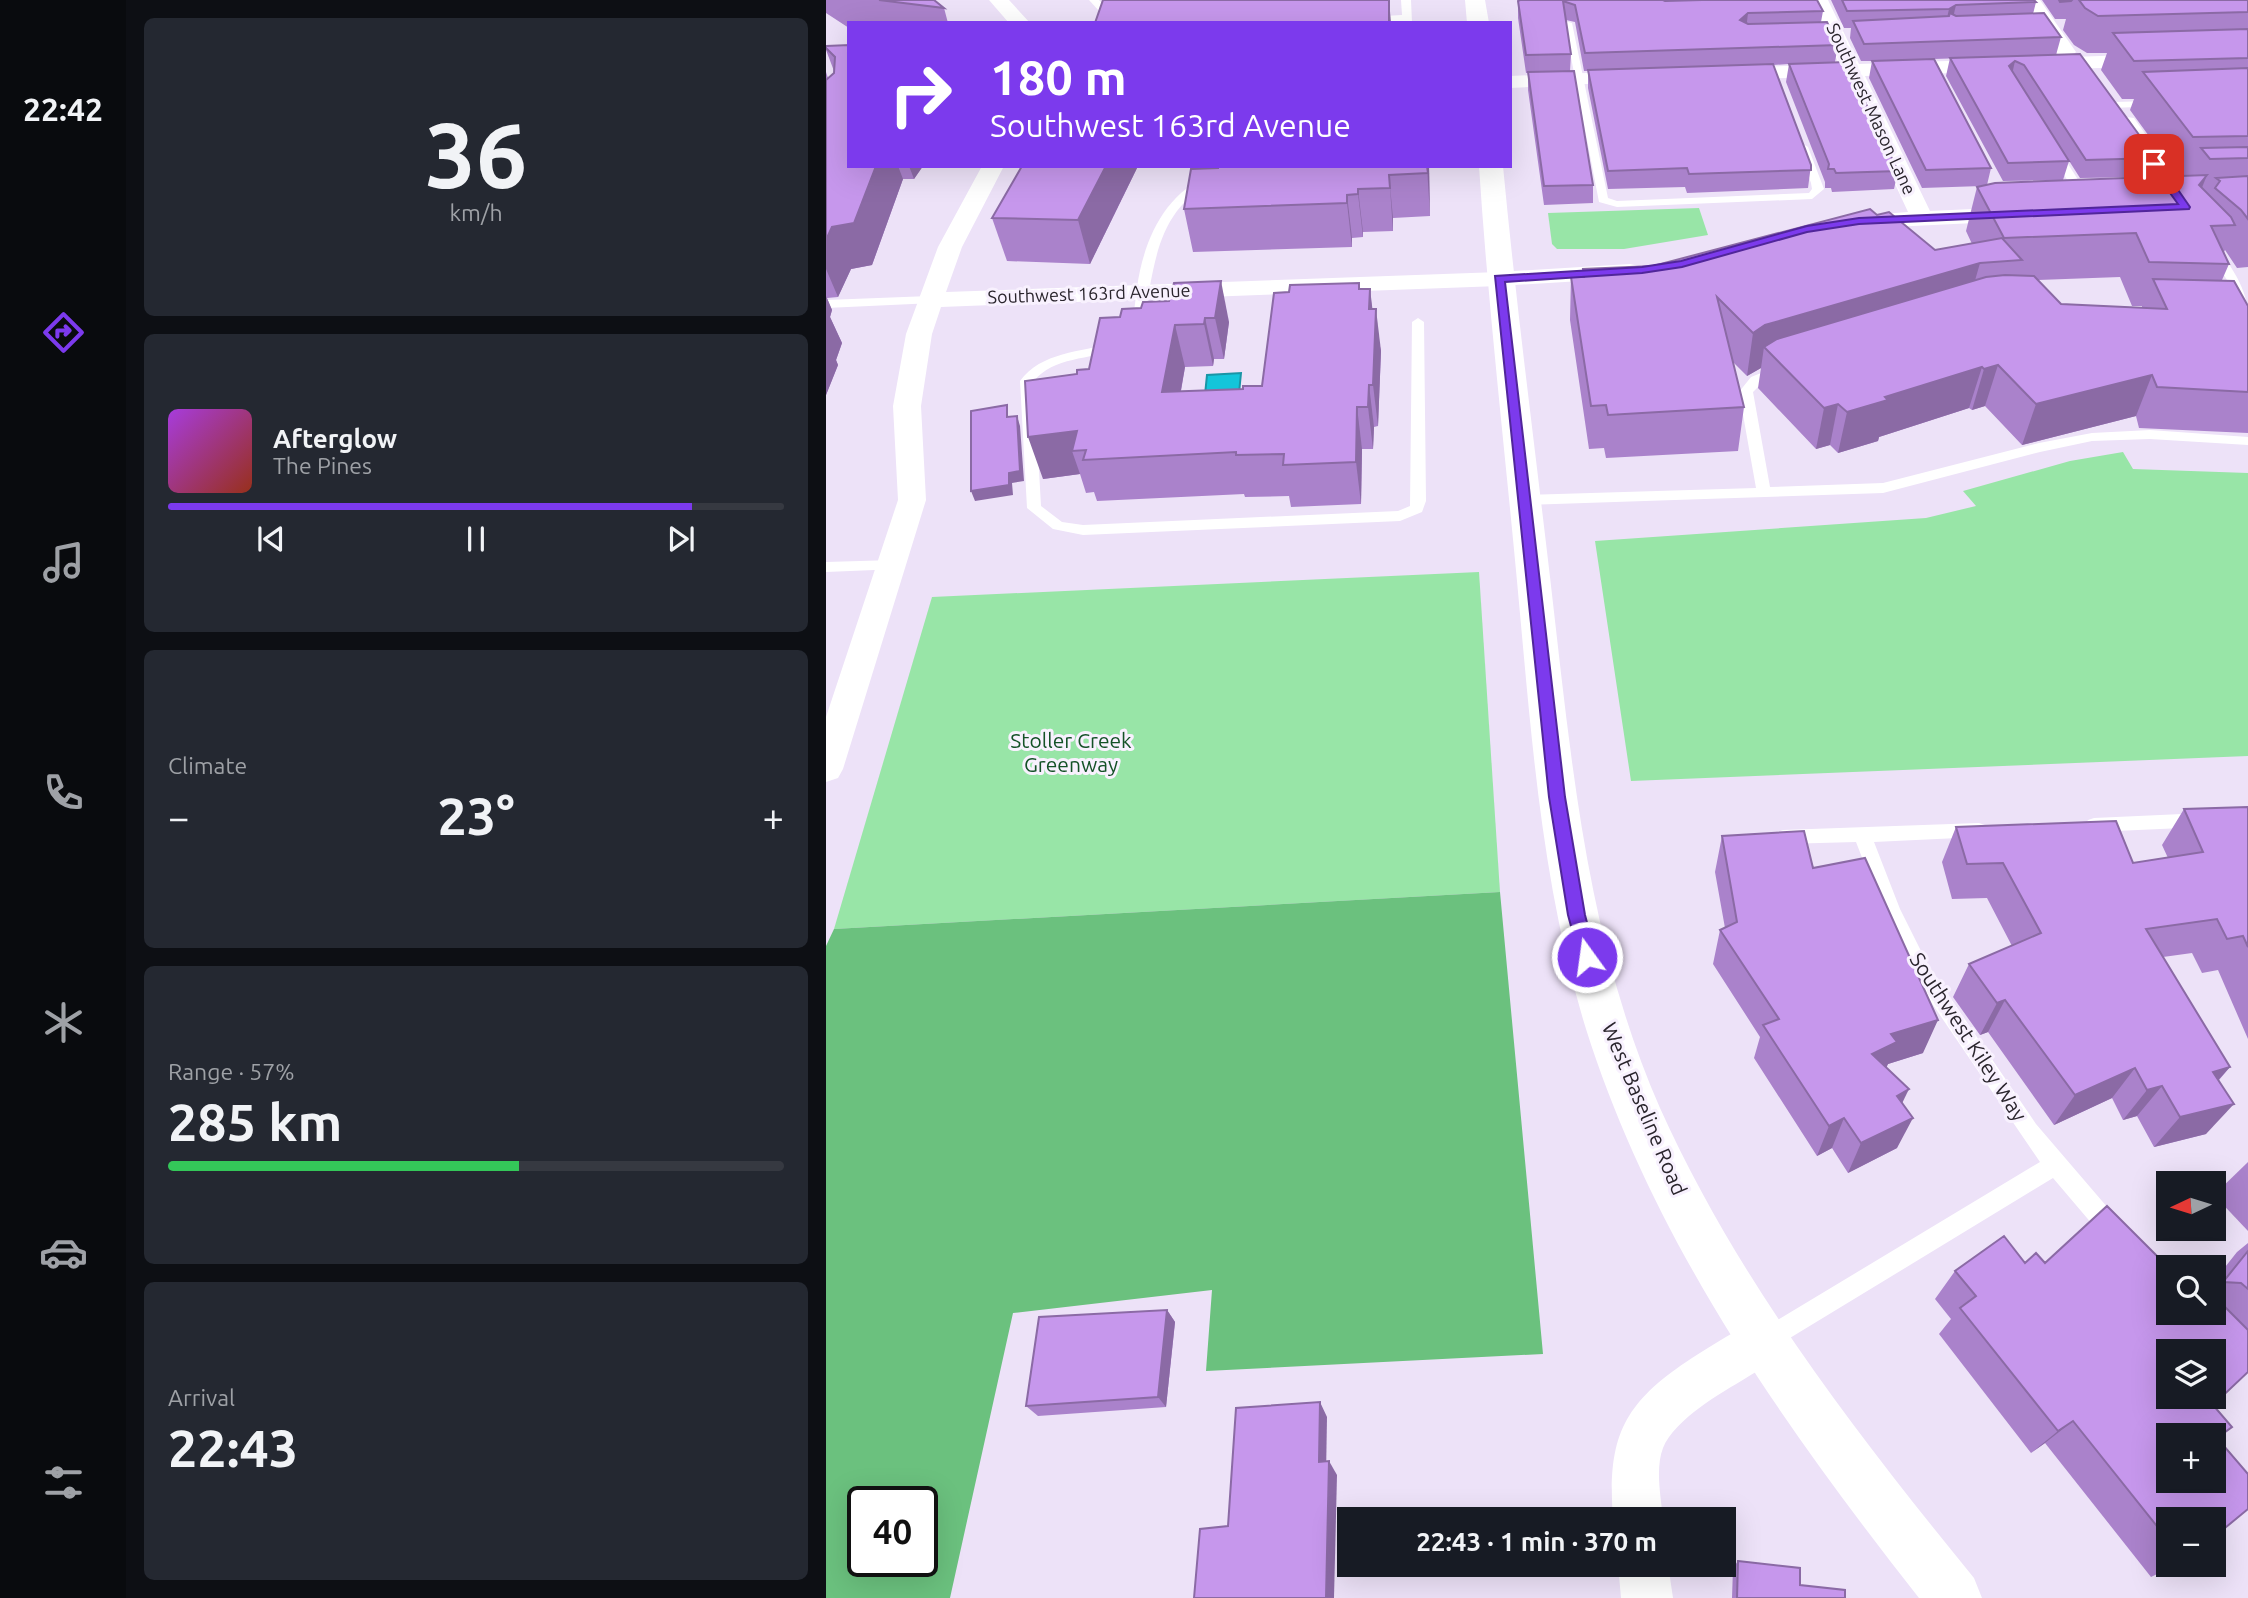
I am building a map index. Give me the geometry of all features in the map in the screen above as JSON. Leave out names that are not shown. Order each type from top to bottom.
[{"type":"street","points":[[998,0],[1018,21]]},
{"type":"street","points":[[1475,0],[1478,21]]},
{"type":"street","name":"Southwest Mason Lane","points":[[1819,0],[1923,218]]},
{"type":"street","points":[[2030,0],[2065,51],[2082,63],[2168,183],[2197,212],[2157,208]]},
{"type":"street","points":[[1706,75],[1777,78],[1853,71],[1936,73],[2082,63],[2248,57]]},
{"type":"street","points":[[1512,82],[1654,77]]},
{"type":"street","points":[[826,769],[894,565],[912,500],[907,406],[919,334],[950,247],[992,168]]},
{"type":"street","name":"West Baseline Road","points":[[1491,168],[1499,279],[1557,797],[1577,915],[1610,1035],[1643,1118],[1720,1272],[1762,1342],[1885,1513],[1954,1598]]},
{"type":"street","points":[[1827,226],[1859,221],[2033,214]]},
{"type":"street","name":"Southwest 163rd Avenue","points":[[930,300],[1499,279],[1655,268]]},
{"type":"street","points":[[1637,1507],[1638,1458],[1644,1436],[1663,1411],[1698,1382],[1762,1342]]},
{"type":"street","points":[[1645,1577],[1647,1598]]},
{"type":"lane","points":[[1094,0],[1114,21]]},
{"type":"lane","points":[[1352,20],[1407,21],[1406,0]]},
{"type":"lane","points":[[1567,23],[1601,196],[1609,202],[1812,196],[1818,189],[1817,183],[1800,138]]},
{"type":"lane","points":[[2113,105],[2167,103]]},
{"type":"lane","points":[[2048,141],[2070,186],[2089,186]]},
{"type":"lane","points":[[1229,175],[1216,171],[1192,190],[1168,215],[1153,244],[1137,325],[1122,342],[1101,352],[1049,362],[1031,374],[1027,381],[1034,508],[1058,526],[1083,530],[1410,514],[1417,509],[1419,501],[1418,322]]},
{"type":"lane","points":[[2197,239],[2213,241],[2234,280],[2243,315]]},
{"type":"lane","points":[[826,304],[930,300]]},
{"type":"lane","points":[[1763,491],[1746,392],[1750,384],[1764,374],[1790,367]]},
{"type":"lane","points":[[1525,500],[1883,488],[1930,480],[2064,442],[2096,436],[2248,441]]},
{"type":"lane","points":[[826,567],[894,565]]},
{"type":"lane","points":[[2075,825],[2248,818]]},
{"type":"lane","points":[[1765,838],[1995,829]]},
{"type":"lane","name":"Southwest Kiley Way","points":[[1862,835],[1891,909],[1921,971],[2055,1165],[2126,1246]]},
{"type":"lane","points":[[1762,1342],[2055,1165]]},
{"type":"green space","points":[[1699,208],[1708,235],[1624,249],[1557,249],[1552,244],[1548,213]]},
{"type":"green space","points":[[2123,452],[2133,469],[2248,473],[2248,756],[1631,781],[1595,541],[1926,518],[1976,506],[1963,491],[2070,461]]},
{"type":"green space","name":"Stoller Creek Greenway","points":[[1479,572],[1500,892],[834,929],[932,597]]},
{"type":"green space","points":[[1500,892],[1543,1354],[1206,1371],[1212,1290],[1013,1313],[950,1598],[826,1598],[826,946],[834,929]]},
{"type":"water","points":[[1241,373],[1238,403],[1204,405],[1207,375]]},
{"type":"building","points":[[879,0],[934,0],[944,8]]},
{"type":"building","points":[[1103,0],[1389,0],[1389,21],[1096,21]]},
{"type":"building","points":[[1520,0],[1817,0],[1823,11],[1748,13],[1740,20],[1748,24],[1827,22],[1838,45],[1585,53],[1575,5],[1563,1],[1571,54],[1526,55]]},
{"type":"building","points":[[1842,0],[2036,2],[1956,5],[1949,9],[1847,11]]},
{"type":"building","points":[[2079,0],[2248,0],[2248,12],[2098,16],[2085,8]]},
{"type":"building","points":[[1950,13],[1956,16],[2044,13],[2061,37],[1864,44],[1853,21],[1949,16]]},
{"type":"building","points":[[2248,29],[2248,58],[2134,61],[2113,33]]},
{"type":"building","points":[[847,45],[847,168],[875,168],[854,223],[832,227],[826,240],[826,80],[834,73],[835,57],[826,46]]},
{"type":"building","points":[[2080,54],[2156,158],[2086,160],[2024,65],[2015,61],[2009,66],[2069,161],[2008,163],[1950,58]]},
{"type":"building","points":[[1934,59],[1991,168],[1926,170],[1872,61]]},
{"type":"building","points":[[1846,62],[1898,171],[1836,173],[1834,169],[1828,169],[1829,164],[1789,64]]},
{"type":"building","points":[[1773,64],[1811,170],[1689,174],[1687,168],[1608,171],[1588,70]]},
{"type":"building","points":[[2248,68],[2248,136],[2193,137],[2143,72]]},
{"type":"building","points":[[1574,71],[1593,185],[1544,186],[1528,72]]},
{"type":"building","points":[[2248,147],[2248,158],[2210,159],[2201,148]]},
{"type":"building","points":[[1021,168],[1105,168],[1078,220],[992,218]]},
{"type":"building","points":[[1427,168],[1428,173],[1389,175],[1390,188],[1358,189],[1358,194],[1347,195],[1347,203],[1184,209],[1191,169]]},
{"type":"building","points":[[2207,175],[2199,185],[2231,217],[2235,225],[2211,226],[2229,264],[2149,262],[2136,233],[2004,238],[1977,187],[1995,183]]},
{"type":"building","points":[[2248,176],[2248,219],[2215,188],[2220,181],[2216,178]]},
{"type":"building","points":[[1870,209],[1877,215],[1889,212],[1935,250],[2002,238],[2022,260],[1980,263],[1765,325],[1753,333],[1717,297],[1744,407],[1608,415],[1606,405],[1591,406],[1571,277],[1584,277],[1583,269],[1653,266]]},
{"type":"building","points":[[2034,276],[2061,304],[2167,309],[2153,279],[2234,281],[2248,306],[2248,392],[2157,387],[2152,375],[2036,404],[1998,365],[1984,369],[1982,367],[1885,397],[1888,400],[1847,412],[1838,404],[1824,408],[1764,347],[1777,339],[1986,277]]},
{"type":"building","points":[[1221,281],[1215,318],[1205,318],[1204,324],[1175,325],[1162,392],[1262,386],[1274,293],[1289,292],[1290,285],[1359,283],[1359,289],[1370,289],[1369,309],[1376,309],[1373,385],[1369,385],[1368,407],[1357,407],[1356,462],[1283,465],[1284,454],[1236,455],[1236,452],[1083,460],[1086,450],[1072,451],[1077,431],[1028,437],[1025,381],[1077,374],[1077,370],[1089,369],[1100,318],[1120,317],[1122,309],[1141,308],[1143,302],[1169,301],[1174,283]]},
{"type":"building","points":[[1007,405],[1007,417],[1017,416],[1020,471],[1009,473],[1009,485],[971,491],[971,411]]},
{"type":"building","points":[[2248,807],[2248,947],[2243,936],[2227,939],[2217,919],[2146,929],[2230,1067],[2213,1072],[2234,1104],[2180,1117],[2162,1086],[2147,1090],[2135,1068],[2075,1095],[2005,1000],[1997,1003],[1969,964],[2041,933],[2003,863],[1967,864],[1956,827],[2116,821],[2133,863],[2203,852],[2184,809]]},
{"type":"building","points":[[1804,831],[1813,868],[1865,858],[1938,1020],[1891,1034],[1897,1042],[1872,1054],[1909,1089],[1897,1096],[1913,1118],[1861,1143],[1844,1118],[1829,1126],[1763,1025],[1779,1019],[1720,930],[1737,922],[1722,836]]},
{"type":"building","points":[[2107,1206],[2156,1255],[2156,1325],[2226,1325],[2226,1308],[2248,1330],[2248,1372],[2226,1393],[2226,1339],[2156,1339],[2156,1409],[2216,1409],[2232,1427],[2226,1431],[2226,1423],[2156,1423],[2156,1493],[2226,1493],[2226,1448],[2248,1474],[2248,1509],[2226,1527],[2226,1507],[2156,1507],[2156,1525],[2073,1421],[2058,1431],[1960,1308],[1976,1296],[1955,1271],[2004,1236],[2025,1263],[2036,1253],[2045,1263]]},
{"type":"building","points":[[2248,1251],[2248,1289],[2241,1283],[2226,1282],[2226,1278]]},
{"type":"building","points":[[1167,1310],[1158,1397],[1026,1406],[1039,1317]]},
{"type":"building","points":[[1320,1402],[1319,1462],[1329,1461],[1326,1598],[1194,1598],[1200,1529],[1228,1526],[1236,1408]]},
{"type":"building","points":[[1738,1561],[1800,1568],[1800,1585],[1845,1590],[1845,1598],[1737,1598]]},
{"type":"route","points":[[1587,957],[1557,797],[1499,279],[1642,270],[1682,264],[1807,229],[1859,221],[2185,207],[2154,164]]}]
